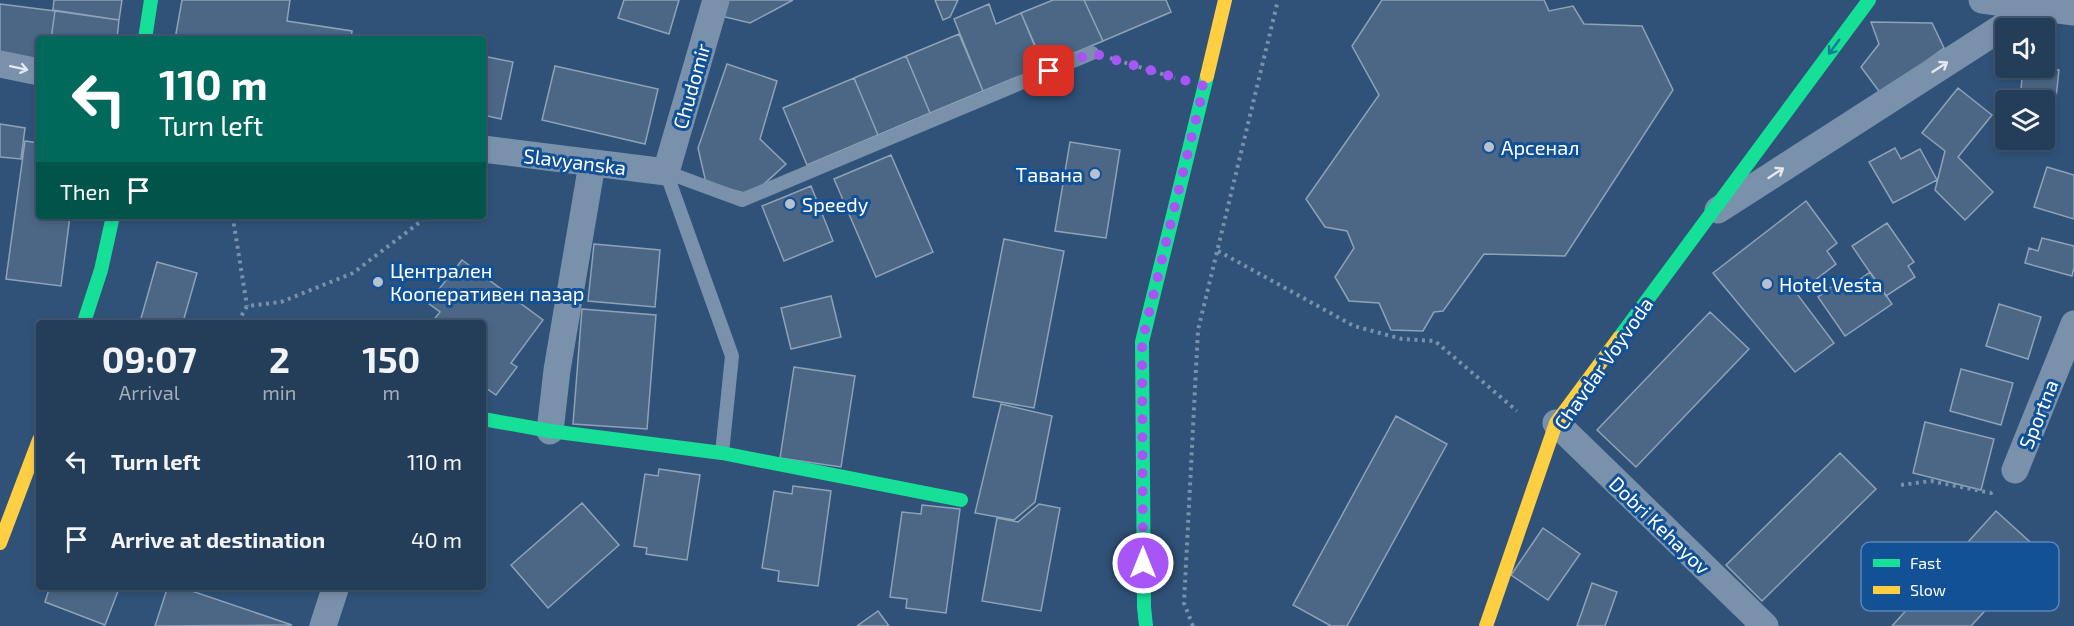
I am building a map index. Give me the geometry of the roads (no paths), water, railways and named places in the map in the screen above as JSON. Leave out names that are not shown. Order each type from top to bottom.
[{"type":"street","points":[[145,36],[151,0]]},
{"type":"street","name":"Chudomir","points":[[666,172],[716,0]]},
{"type":"street","points":[[1146,626],[1142,342],[1225,0]]},
{"type":"street","name":"Chavdar Voyvoda","points":[[1486,626],[1556,423],[1869,0]]},
{"type":"street","points":[[1982,0],[2074,12]]},
{"type":"street","name":"Chavdar Voyvoda","points":[[1710,216],[2035,6]]},
{"type":"street","points":[[0,64],[36,71]]},
{"type":"street","name":"Slavyanska","points":[[486,149],[666,172]]},
{"type":"street","points":[[550,431],[557,370],[592,164]]},
{"type":"street","points":[[85,320],[99,280],[113,219]]},
{"type":"street","name":"Sportna","points":[[2016,470],[2074,324]]},
{"type":"street","points":[[486,419],[550,431],[722,453],[961,500]]},
{"type":"street","name":"Dobri Kehayov","points":[[1556,423],[1765,626]]},
{"type":"street","points":[[0,543],[36,448]]},
{"type":"street","points":[[322,626],[335,590]]},
{"type":"lane","points":[[666,172],[742,200],[1092,53]]},
{"type":"lane","points":[[666,172],[732,356],[722,453]]},
{"type":"place","name":"Арсенал","points":[[1489,147]]},
{"type":"place","name":"Тавана","points":[[1095,174]]},
{"type":"place","name":"Speedy","points":[[790,204]]},
{"type":"place","name":"Централен Кооперативен пазар","points":[[378,282]]},
{"type":"place","name":"Hotel Vesta","points":[[1767,284]]}]
